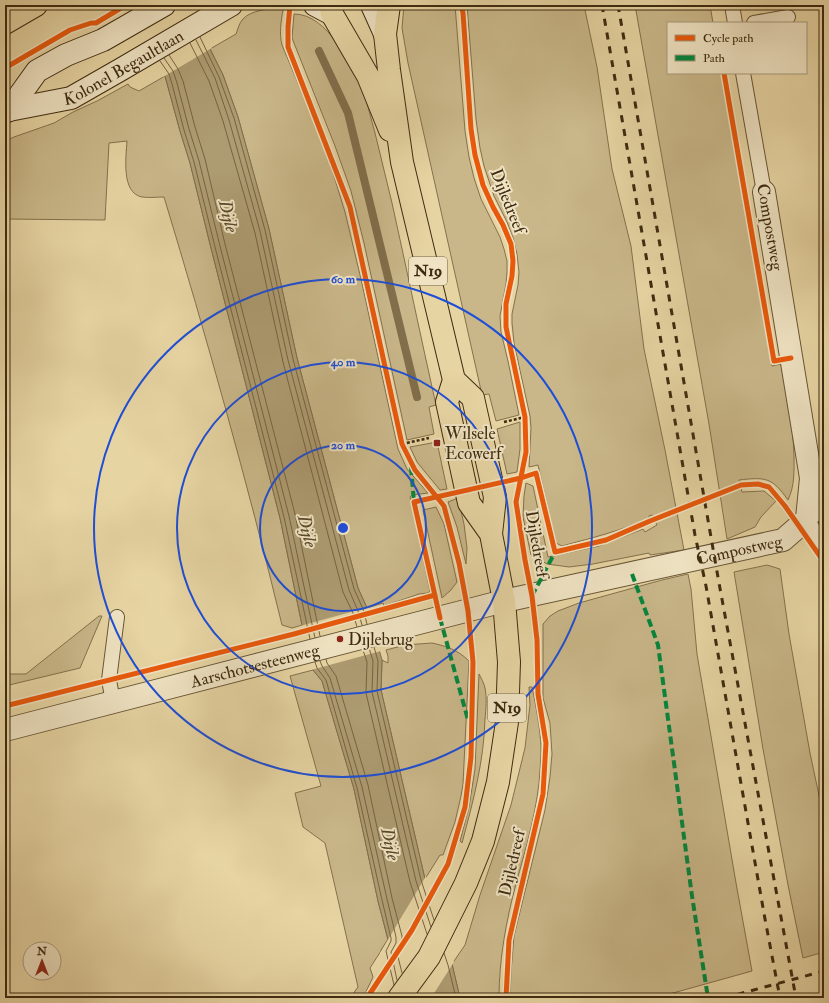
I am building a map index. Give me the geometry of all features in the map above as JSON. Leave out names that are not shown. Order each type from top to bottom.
[{"type":"main road","points":[[5,23],[36,5]]},
{"type":"main road","name":"N19","points":[[389,5],[386,34],[389,70],[402,162],[454,380],[473,398],[495,497],[491,534],[504,601],[509,662],[507,722],[498,782],[483,840],[466,883],[429,957],[400,998]]},
{"type":"main road","name":"N19","points":[[326,8],[368,76],[402,162]]},
{"type":"street","name":"Kolonel Begaultlaan","points":[[7,111],[38,71],[66,55],[103,40],[164,5]]},
{"type":"street","name":"Kolonel Begaultlaan","points":[[7,111],[71,98],[231,5]]},
{"type":"street","name":"N19","points":[[372,5],[386,34]]},
{"type":"street","name":"Compostweg","points":[[504,601],[783,540],[815,514],[811,478],[764,192]]},
{"type":"street","name":"Aarschotsesteenweg","points":[[5,730],[504,601]]},
{"type":"lane","points":[[732,5],[735,22]]},
{"type":"lane","points":[[760,22],[788,17]]},
{"type":"lane","name":"Compostweg","points":[[743,74],[764,192]]},
{"type":"lane","points":[[815,514],[824,546]]},
{"type":"lane","points":[[113,702],[109,680],[117,617]]},
{"type":"path","points":[[523,410],[525,424]]},
{"type":"path","points":[[400,436],[405,449]]},
{"type":"path","points":[[402,444],[432,437]]},
{"type":"shaded area","points":[[404,5],[455,5],[465,131],[469,157],[481,199],[500,237],[507,261],[506,284],[500,316],[501,332],[519,415],[496,421],[489,394],[482,395],[408,63],[402,28]]},
{"type":"shaded area","points":[[467,5],[584,5],[597,67],[612,169],[631,246],[644,349],[684,550],[650,555],[649,553],[569,567],[547,564],[531,555],[523,517],[526,483],[533,486],[548,557],[599,546],[643,529],[645,532],[657,525],[652,515],[638,523],[606,534],[562,546],[556,543],[538,465],[529,467],[531,428],[530,416],[514,343],[512,323],[512,314],[519,272],[517,254],[507,222],[494,196],[480,148],[476,119]]},
{"type":"shaded area","points":[[635,5],[710,5],[713,22],[667,22],[667,74],[721,74],[772,366],[781,364],[787,398],[794,455],[793,483],[788,500],[777,487],[767,480],[739,480],[742,492],[764,491],[776,501],[761,517],[755,527],[727,539],[709,424]]},
{"type":"shaded area","points":[[280,8],[283,10],[280,32],[282,45],[321,138],[345,212],[398,449],[407,469],[428,493],[412,495],[410,497],[430,591],[428,593],[419,594],[384,606],[383,603],[367,608],[358,588],[297,358],[269,229],[238,117],[223,75],[210,49],[236,34],[240,22],[246,16],[260,10]]},
{"type":"shaded area","points":[[294,14],[306,16],[317,22],[328,32],[345,55],[365,97],[392,203],[436,405],[429,407],[434,434],[407,440],[364,243],[351,191],[335,146],[292,38]]},
{"type":"shaded area","points":[[165,76],[190,163],[280,518],[302,625],[292,628],[282,625],[226,410],[164,197],[142,197],[135,194],[131,189],[126,174],[127,141],[109,143],[105,220],[5,219],[5,141],[54,123],[128,84],[130,87],[139,91]]},
{"type":"shaded area","points":[[520,422],[520,449],[517,472],[507,474],[497,429]]},
{"type":"shaded area","points":[[437,442],[447,489],[440,490],[417,462],[410,447]]},
{"type":"shaded area","points":[[458,498],[464,524],[467,548],[466,564],[457,527],[448,502]]},
{"type":"shaded area","points":[[436,507],[444,524],[457,582],[442,598],[423,510]]},
{"type":"shaded area","points":[[767,565],[780,569],[789,634],[810,753],[824,819],[824,952],[803,958],[763,749],[734,572]]},
{"type":"shaded area","points":[[688,574],[691,589],[697,654],[752,971],[655,998],[510,998],[514,936],[545,810],[550,777],[552,754],[550,723],[543,698],[543,624],[550,616],[558,611],[579,603]]},
{"type":"shaded area","points":[[99,616],[102,616],[80,668],[5,686],[5,674],[26,674]]},
{"type":"shaded area","points":[[432,643],[452,649],[469,661],[463,784],[461,796],[455,822],[443,855],[440,855],[425,879],[381,690],[382,660],[388,663],[386,650],[405,645]]},
{"type":"shaded area","points":[[313,670],[322,681],[354,789],[388,940],[370,968],[373,977],[363,998],[350,998],[358,987],[325,843],[303,827],[295,793],[321,786],[290,676]]},
{"type":"shaded area","points":[[479,674],[485,686],[486,696],[483,750],[462,843],[460,841],[469,807],[475,769]]},
{"type":"shaded area","points":[[529,687],[532,687],[540,732],[541,752],[539,783],[532,822],[506,926],[500,969],[499,998],[460,998],[452,964],[465,945],[480,895],[511,805],[525,748],[530,705]]},
{"type":"water","name":"Dijle","points":[[188,5],[223,75],[238,117],[269,229],[297,358],[358,588],[367,608],[382,660],[381,690],[425,879],[452,964],[460,998],[393,998],[381,950],[388,939],[378,901],[354,789],[322,681],[313,670],[302,625],[280,518],[190,163],[165,76],[142,42]]},
{"type":"pier","points":[[113,5],[191,5],[212,48],[163,77]]},
{"type":"pier","name":"Dijlebrug","points":[[369,607],[381,651],[311,670],[300,626]]},
{"type":"pier","points":[[426,876],[454,962],[431,998],[391,998],[380,953]]},
{"type":"waterway","points":[[319,51],[348,113],[417,397]]},
{"type":"railway","points":[[602,5],[695,535],[706,586],[780,998]]},
{"type":"railway","points":[[618,5],[719,583],[796,998]]},
{"type":"railway","points":[[724,998],[824,971]]},
{"type":"marked path","points":[[411,467],[414,502]]},
{"type":"marked path","points":[[532,596],[555,552]]},
{"type":"marked path","points":[[632,574],[658,645],[692,896],[708,998]]},
{"type":"marked path","points":[[440,618],[468,720]]},
{"type":"cycle path","points":[[5,68],[70,30],[91,23],[96,23],[126,5]]},
{"type":"cycle path","points":[[290,5],[288,47],[350,207],[402,444],[415,470],[444,506],[459,563],[468,611],[473,662],[471,757],[465,807],[448,864],[412,930],[367,998]]},
{"type":"cycle path","name":"Dijledreef","points":[[461,5],[463,13],[471,129],[475,155],[483,185],[511,244],[513,261],[512,276],[506,304],[506,327],[525,417],[526,452],[516,502],[532,596],[537,640],[538,694],[546,743],[543,794],[509,940],[506,998]]},
{"type":"cycle path","points":[[724,74],[774,361],[791,358]]},
{"type":"cycle path","name":"Dijledreef","points":[[440,618],[414,502],[521,478],[536,473],[555,552],[606,540],[741,485],[758,484],[769,487],[785,506],[824,562]]},
{"type":"cycle path","points":[[5,706],[294,634],[435,595]]},
{"type":"place","name":"Wilsele Ecowerf","points":[[437,443]]},
{"type":"place","name":"Dijlebrug","points":[[340,639]]}]
